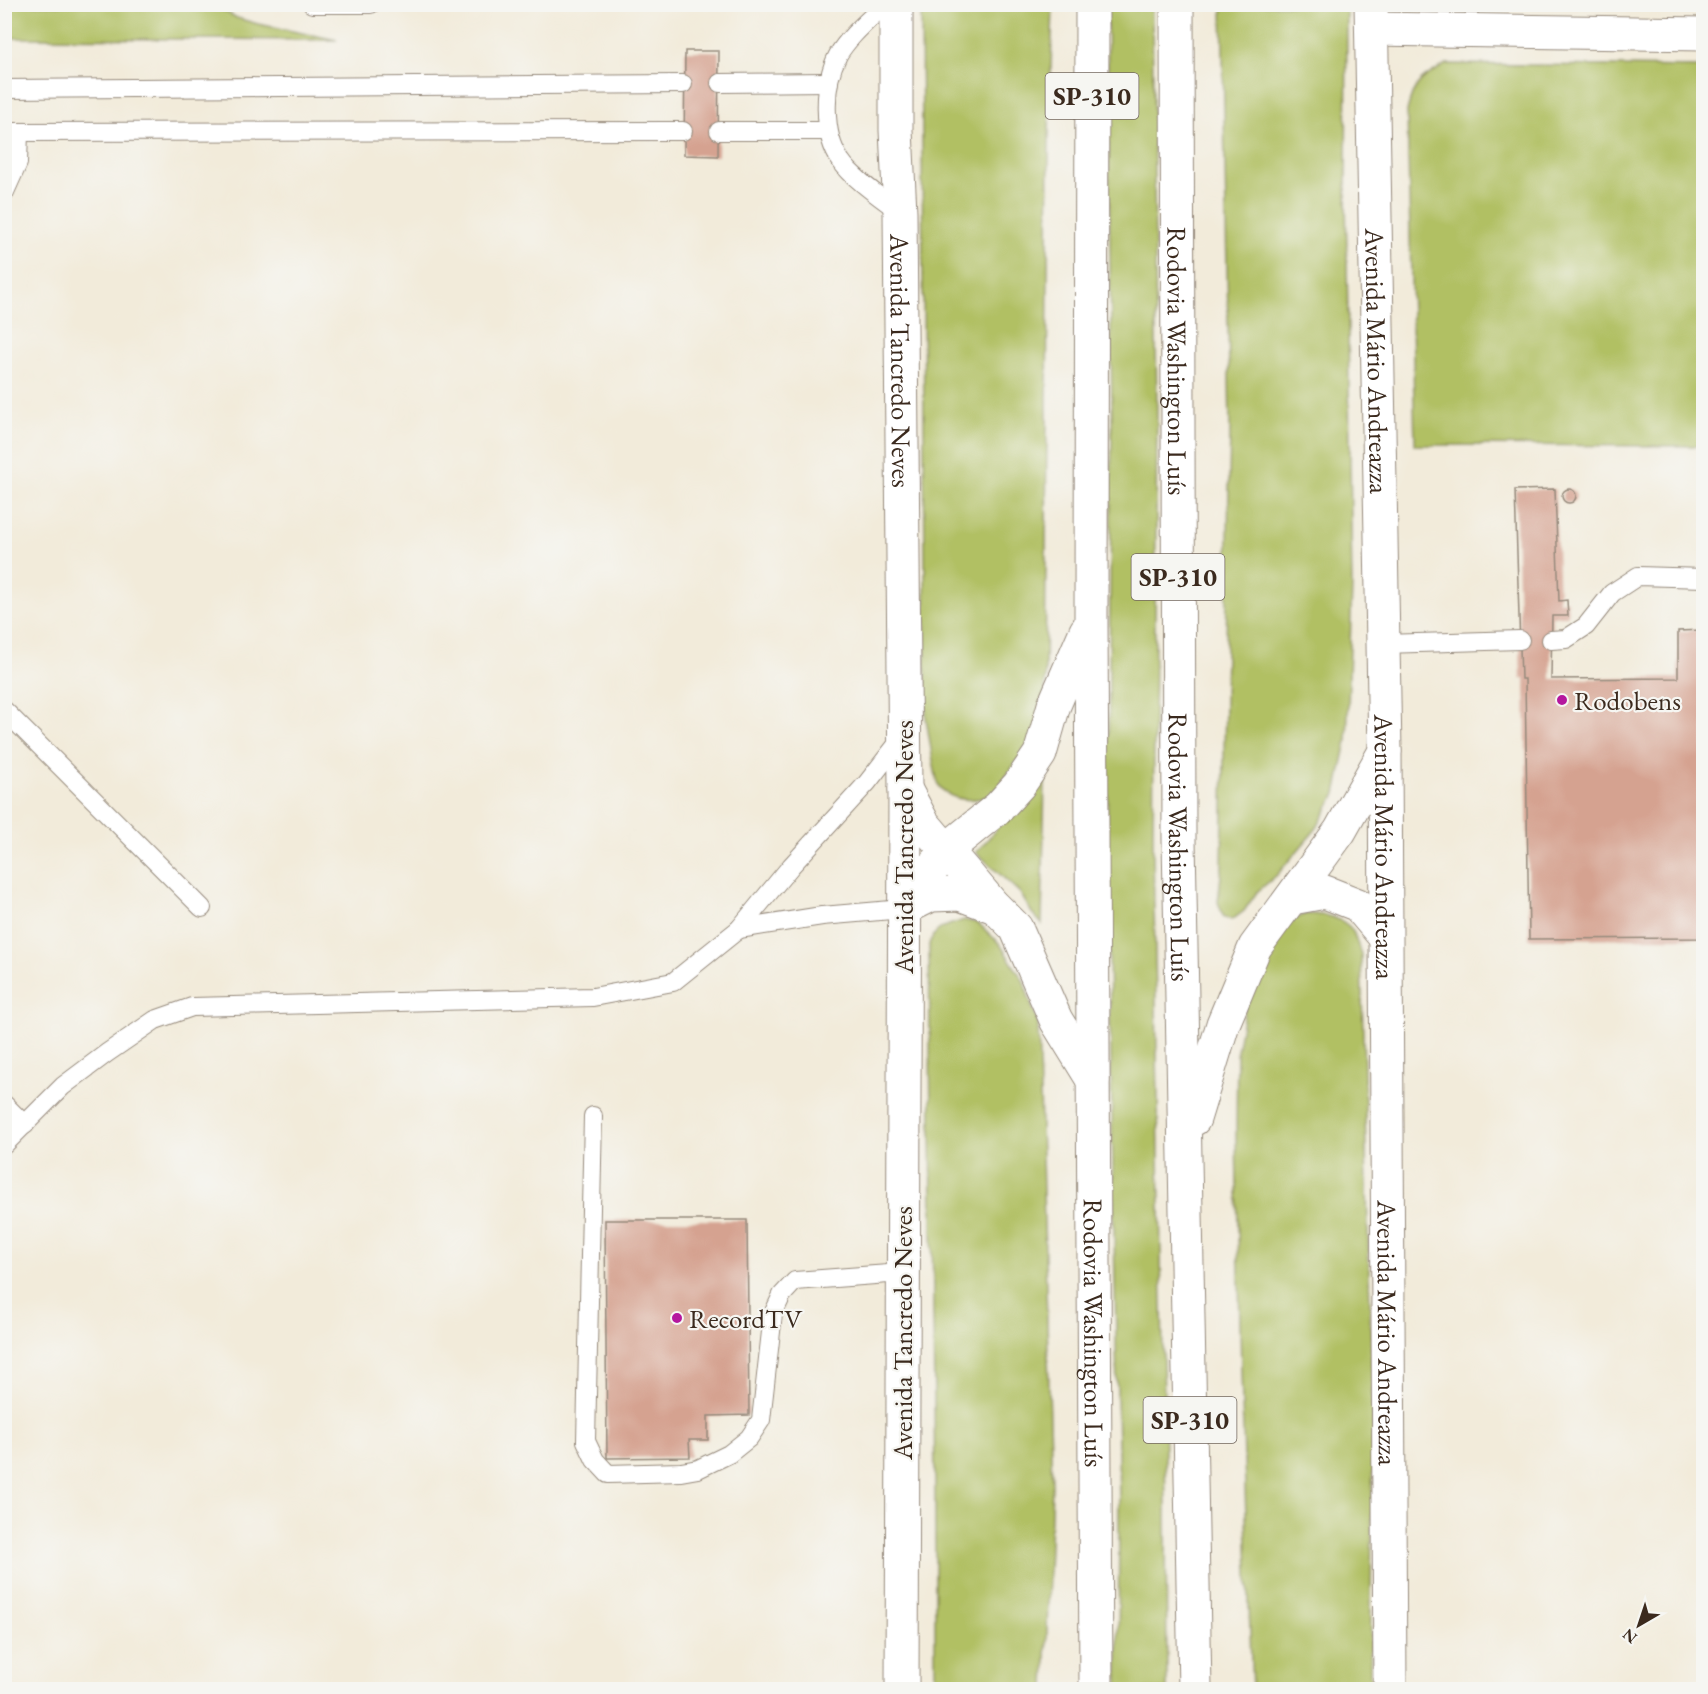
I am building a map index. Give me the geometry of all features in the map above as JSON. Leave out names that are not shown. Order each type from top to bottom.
[{"type":"main road","name":"Avenida Tancredo Neves","points":[[896,4],[905,789],[902,1689]]},
{"type":"main road","name":"Rodovia Washington Luís","points":[[1092,4],[1091,617],[1096,1689]]},
{"type":"main road","name":"Rodovia Washington Luís","points":[[1177,4],[1179,840],[1195,1689]]},
{"type":"main road","points":[[1372,17],[1704,34]]},
{"type":"main road","name":"Avenida Mário Andreazza","points":[[1372,17],[1385,751],[1390,1689]]},
{"type":"main road","points":[[903,909],[946,850],[999,807],[1019,785],[1040,754],[1054,705],[1091,617]]},
{"type":"main road","points":[[1185,1150],[1223,1024],[1255,947],[1340,831],[1385,751]]},
{"type":"main road","points":[[905,789],[923,823],[1016,928],[1056,1020],[1093,1080]]},
{"type":"main road","points":[[1292,897],[1324,892],[1358,905],[1385,938]]},
{"type":"main road","points":[[903,909],[931,895],[960,894],[995,907]]},
{"type":"lane","points":[[312,4],[371,4]]},
{"type":"lane","points":[[885,4],[861,27],[838,55],[829,82],[828,131],[840,161],[868,188],[900,212]]},
{"type":"lane","points":[[720,83],[829,82]]},
{"type":"lane","points":[[4,89],[683,84]]},
{"type":"lane","points":[[4,194],[18,163],[12,132],[683,131]]},
{"type":"lane","points":[[719,131],[828,131]]},
{"type":"lane","points":[[1551,640],[1566,639],[1586,626],[1612,593],[1638,576],[1704,578]]},
{"type":"lane","points":[[1383,644],[1520,640]]},
{"type":"lane","points":[[4,710],[202,908]]},
{"type":"lane","points":[[4,1145],[63,1086],[107,1053],[155,1020],[192,1007],[593,997],[673,982],[739,929],[791,866],[867,783],[903,736]]},
{"type":"lane","points":[[739,929],[822,916],[903,909]]},
{"type":"lane","points":[[4,1104],[25,1125]]},
{"type":"lane","points":[[593,1116],[586,1441],[595,1460],[608,1474],[681,1472],[698,1469],[729,1454],[749,1437],[761,1420],[773,1314],[782,1295],[795,1281],[902,1273]]},
{"type":"green space","points":[[4,5],[213,5],[237,18],[258,24],[337,40],[7,38],[5,37]]},
{"type":"green space","points":[[921,5],[1053,5],[1049,131],[1045,696],[1042,725],[993,795],[980,799],[951,796],[940,787],[926,719]]},
{"type":"green space","points":[[1107,5],[1152,5],[1157,416],[1153,850],[1166,1505],[1167,1690],[1118,1689],[1119,1504],[1107,843],[1112,422]]},
{"type":"green space","points":[[1222,5],[1347,5],[1346,194],[1352,585],[1347,741],[1336,794],[1316,829],[1277,875],[1257,892],[1244,911],[1232,920],[1223,916],[1218,902],[1222,866],[1230,428]]},
{"type":"green space","points":[[1447,64],[1703,67],[1703,446],[1415,445],[1407,111],[1413,93],[1420,82]]},
{"type":"green space","points":[[1045,776],[1042,924],[1020,893],[976,852],[1027,793]]},
{"type":"green space","points":[[1306,914],[1325,915],[1348,925],[1361,954],[1373,1425],[1370,1689],[1252,1690],[1241,1372],[1236,1137],[1237,1051],[1251,976],[1289,921]]},
{"type":"green space","points":[[964,920],[978,923],[1000,944],[1023,980],[1038,1024],[1052,1486],[1045,1689],[935,1689],[929,944],[939,930]]},
{"type":"building","points":[[685,51],[719,51],[718,156],[684,155]]},
{"type":"building","points":[[1555,489],[1559,601],[1567,600],[1568,616],[1552,616],[1551,679],[1678,678],[1678,631],[1704,630],[1704,938],[1529,939],[1525,679],[1521,679],[1515,490]]},
{"type":"building","points":[[1569,489],[1574,491],[1576,496],[1574,501],[1569,503],[1564,501],[1562,496],[1564,491]]},
{"type":"building","name":"RecordTV","points":[[605,1220],[747,1220],[749,1415],[708,1416],[708,1440],[689,1440],[690,1457],[607,1458]]},
{"type":"place","name":"Rodobens","points":[[1562,700]]},
{"type":"place","name":"RecordTV","points":[[677,1318]]}]
